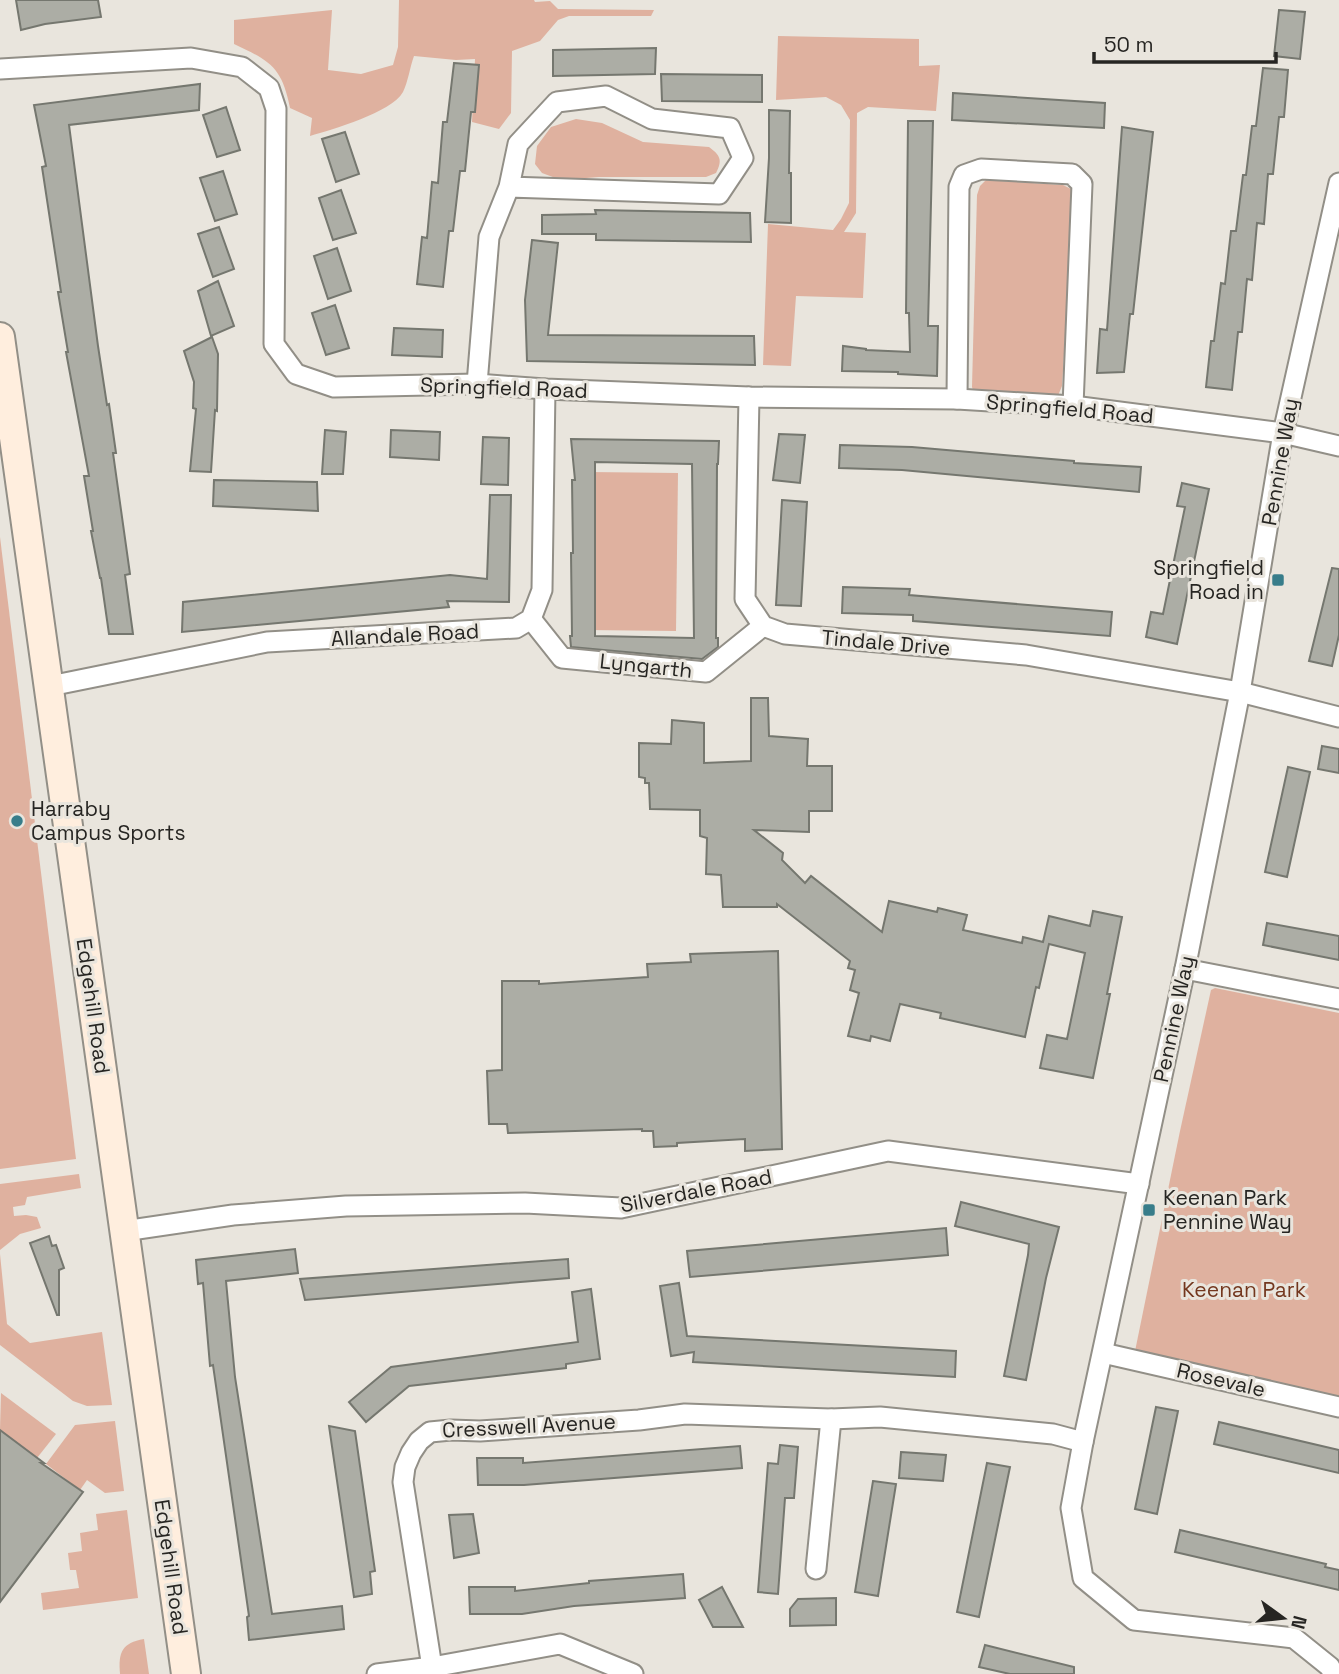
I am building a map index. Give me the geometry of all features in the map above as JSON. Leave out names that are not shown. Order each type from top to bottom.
[{"type":"street","name":"Springfield Road","points":[[0,69],[191,58],[242,67],[269,89],[276,109],[274,344],[296,374],[334,387],[477,384],[749,397],[957,399],[1073,405],[1283,433],[1339,446]]},
{"type":"street","points":[[477,384],[489,237],[509,187],[518,145],[557,102],[606,96],[652,119],[730,128],[743,158],[719,194],[509,187]]},
{"type":"street","points":[[957,399],[960,187],[964,175],[981,169],[1072,174],[1082,184],[1073,405]]},
{"type":"street","name":"Pennine Way","points":[[1333,1674],[1330,1667],[1294,1638],[1134,1620],[1083,1578],[1071,1508],[1185,969],[1240,692],[1283,433],[1339,183]]},
{"type":"street","name":"Edgehill Road","points":[[0,337],[186,1674]]},
{"type":"street","points":[[531,619],[542,590],[545,389]]},
{"type":"street","points":[[749,397],[745,599],[763,626]]},
{"type":"street","name":"Allandale Road","points":[[50,686],[267,642],[516,628],[531,619]]},
{"type":"street","name":"Lyngarth","points":[[531,619],[562,658],[706,672],[763,626]]},
{"type":"street","name":"Tindale Drive","points":[[763,626],[785,634],[1027,655],[1240,692],[1339,717]]},
{"type":"street","points":[[1185,969],[1339,999]]},
{"type":"street","name":"Silverdale Road","points":[[124,1231],[233,1215],[346,1206],[525,1203],[621,1208],[888,1151],[1139,1184]]},
{"type":"street","name":"Rosevale","points":[[1103,1353],[1339,1407]]},
{"type":"street","name":"Cresswell Avenue","points":[[432,1670],[403,1482],[411,1453],[419,1441],[430,1432],[612,1422],[685,1414],[831,1419],[880,1417],[1053,1434],[1083,1442]]},
{"type":"street","points":[[816,1569],[831,1419]]},
{"type":"street","points":[[377,1674],[432,1670],[560,1644],[625,1672]]},
{"type":"green space","points":[[399,0],[534,0],[550,1],[558,9],[654,10],[651,16],[569,16],[558,20],[540,41],[512,51],[511,113],[499,129],[472,122],[475,59],[414,56],[405,88],[397,100],[361,119],[310,136],[312,118],[290,108],[278,74],[257,55],[234,44],[234,20],[332,10],[328,70],[361,74],[393,65],[398,47]]},
{"type":"green space","points":[[778,36],[919,39],[919,66],[940,65],[936,111],[868,107],[857,113],[856,213],[844,232],[866,233],[863,298],[796,296],[791,366],[763,365],[768,224],[833,230],[849,203],[850,120],[841,105],[826,97],[776,100]]},
{"type":"green space","points":[[576,119],[602,123],[643,142],[709,147],[719,158],[718,168],[716,173],[706,177],[599,177],[561,180],[542,173],[535,164],[537,146],[551,127]]},
{"type":"green space","points":[[986,180],[1063,185],[1071,189],[1074,196],[1062,386],[1057,398],[975,397],[972,387],[977,195]]},
{"type":"green space","points":[[589,472],[678,473],[676,631],[587,630]]},
{"type":"green space","name":"Harraby Campus Sports","points":[[0,537],[76,1159],[0,1169]]},
{"type":"green space","name":"Keenan Park","points":[[1215,988],[1339,1013],[1339,1406],[1133,1361],[1180,1131],[1211,990]]},
{"type":"green space","points":[[79,1174],[81,1188],[27,1197],[25,1205],[13,1207],[14,1216],[37,1217],[41,1228],[20,1234],[0,1250],[0,1184]]},
{"type":"green space","points":[[0,1254],[7,1324],[30,1343],[102,1332],[112,1405],[87,1406],[73,1401],[0,1345]]},
{"type":"green space","points":[[1,1393],[56,1434],[37,1458],[0,1430]]},
{"type":"green space","points":[[115,1421],[124,1491],[105,1493],[87,1480],[80,1490],[46,1464],[75,1425]]},
{"type":"green space","points":[[127,1510],[138,1598],[43,1610],[41,1593],[79,1588],[76,1570],[70,1570],[68,1553],[82,1551],[80,1533],[98,1530],[96,1514]]},
{"type":"green space","points":[[144,1639],[149,1674],[120,1674],[123,1650],[131,1643]]},
{"type":"building","points":[[16,0],[98,0],[101,17],[21,30]]},
{"type":"building","points":[[1279,10],[1305,12],[1300,59],[1274,56]]},
{"type":"building","points":[[656,48],[655,74],[553,76],[553,50]]},
{"type":"building","points":[[454,63],[479,65],[475,112],[471,112],[465,171],[460,171],[453,231],[449,231],[443,287],[417,284],[422,237],[427,238],[432,182],[438,183],[443,122],[447,122]]},
{"type":"building","points":[[1263,68],[1288,70],[1284,117],[1279,117],[1273,174],[1268,174],[1264,224],[1257,223],[1252,280],[1247,279],[1242,332],[1238,332],[1232,390],[1206,387],[1221,283],[1225,284],[1231,231],[1236,231],[1252,126],[1256,126]]},
{"type":"building","points":[[661,74],[762,75],[762,102],[662,101]]},
{"type":"building","points":[[200,84],[199,110],[69,125],[98,346],[116,453],[113,453],[130,574],[125,575],[133,634],[109,634],[91,531],[84,476],[89,476],[66,352],[58,292],[61,292],[42,167],[46,166],[34,105]]},
{"type":"building","points":[[953,93],[1105,103],[1104,128],[952,120]]},
{"type":"building","points":[[226,107],[240,150],[217,157],[203,115]]},
{"type":"building","points":[[769,110],[790,111],[791,223],[765,222]]},
{"type":"building","points":[[908,121],[933,121],[928,326],[938,326],[937,376],[842,371],[843,346],[910,352],[909,313],[906,313]]},
{"type":"building","points":[[1122,127],[1153,132],[1124,372],[1097,373],[1100,329],[1107,330]]},
{"type":"building","points":[[345,132],[359,174],[336,182],[322,139]]},
{"type":"building","points":[[223,171],[237,214],[215,221],[200,178]]},
{"type":"building","points":[[341,190],[356,233],[333,240],[319,198]]},
{"type":"building","points":[[595,210],[750,213],[751,242],[596,240],[596,234],[542,234],[542,215],[596,214]]},
{"type":"building","points":[[219,227],[234,269],[213,277],[198,234]]},
{"type":"building","points":[[532,240],[558,243],[548,335],[754,336],[755,365],[527,361],[525,300]]},
{"type":"building","points":[[337,248],[351,291],[328,299],[314,256]]},
{"type":"building","points":[[218,281],[234,326],[211,336],[198,291]]},
{"type":"building","points":[[335,305],[349,348],[326,355],[312,313]]},
{"type":"building","points":[[394,328],[443,330],[442,357],[392,355]]},
{"type":"building","points":[[212,337],[218,354],[217,411],[215,410],[211,472],[190,471],[196,409],[193,408],[194,382],[184,351]]},
{"type":"building","points":[[325,430],[346,432],[343,474],[322,474]]},
{"type":"building","points":[[391,430],[440,432],[439,460],[390,457]]},
{"type":"building","points":[[779,434],[805,435],[800,483],[773,480]]},
{"type":"building","points":[[483,437],[509,438],[508,485],[481,484]]},
{"type":"building","points":[[571,439],[719,441],[718,647],[702,659],[571,647],[572,480],[575,480]],"holes":[[[595,462],[692,464],[694,638],[595,636]]]},
{"type":"building","points":[[840,445],[912,447],[1141,467],[1139,492],[902,470],[839,468]]},
{"type":"building","points":[[214,480],[317,482],[318,511],[213,506]]},
{"type":"building","points":[[1182,483],[1209,489],[1177,644],[1146,637],[1151,612],[1163,614],[1185,507],[1177,506]]},
{"type":"building","points":[[490,495],[511,495],[509,602],[447,601],[449,607],[182,632],[183,602],[450,575],[487,579]]},
{"type":"building","points":[[782,500],[807,502],[801,606],[776,605]]},
{"type":"building","points":[[1332,568],[1339,569],[1339,635],[1332,666],[1309,661]]},
{"type":"building","points":[[843,587],[910,589],[909,595],[1112,612],[1110,636],[913,621],[913,615],[842,613]]},
{"type":"building","points":[[751,698],[768,698],[769,736],[808,739],[807,766],[832,766],[832,811],[809,811],[809,832],[754,830],[783,853],[782,860],[805,883],[811,876],[882,932],[889,901],[937,912],[938,908],[967,915],[963,930],[1022,943],[1023,937],[1043,942],[1049,916],[1090,926],[1093,911],[1122,917],[1093,1078],[1040,1068],[1047,1035],[1067,1039],[1085,953],[1049,944],[1025,1037],[940,1018],[941,1013],[900,1004],[890,1041],[871,1036],[870,1041],[848,1036],[859,993],[850,990],[855,970],[848,968],[850,961],[777,904],[777,907],[723,907],[721,875],[706,874],[707,838],[700,836],[700,810],[650,809],[649,783],[645,783],[645,778],[639,777],[639,743],[671,744],[672,720],[704,723],[704,763],[751,761]]},
{"type":"building","points":[[1322,746],[1339,749],[1339,773],[1318,769]]},
{"type":"building","points":[[1288,767],[1310,772],[1287,877],[1265,872]]},
{"type":"building","points":[[1267,923],[1339,936],[1339,960],[1263,945]]},
{"type":"building","points":[[778,951],[782,1149],[745,1151],[745,1139],[654,1147],[653,1131],[642,1129],[508,1133],[507,1124],[489,1124],[487,1071],[502,1070],[502,981],[539,981],[539,984],[648,977],[647,964],[691,962],[690,954]]},
{"type":"building","points":[[961,1202],[1059,1227],[1026,1380],[1004,1376],[1029,1244],[955,1226]]},
{"type":"building","points":[[946,1228],[948,1255],[690,1277],[687,1251]]},
{"type":"building","points":[[49,1236],[52,1246],[56,1245],[64,1268],[59,1270],[59,1315],[30,1243]]},
{"type":"building","points":[[295,1249],[298,1273],[226,1281],[235,1377],[272,1614],[342,1606],[344,1629],[249,1640],[249,1616],[213,1365],[210,1366],[203,1283],[198,1284],[196,1260]]},
{"type":"building","points":[[568,1259],[569,1278],[305,1300],[300,1279]]},
{"type":"building","points":[[679,1283],[687,1336],[956,1351],[955,1377],[693,1362],[694,1352],[671,1356],[660,1286]]},
{"type":"building","points":[[591,1289],[600,1359],[566,1364],[566,1368],[409,1386],[366,1422],[349,1402],[391,1367],[578,1342],[572,1292]]},
{"type":"building","points":[[1156,1407],[1178,1411],[1157,1514],[1135,1509]]},
{"type":"building","points":[[1219,1422],[1339,1450],[1339,1473],[1214,1444]]},
{"type":"building","points":[[329,1426],[355,1431],[375,1571],[370,1572],[372,1594],[354,1597]]},
{"type":"building","points":[[0,1430],[83,1492],[0,1602]]},
{"type":"building","points":[[780,1445],[798,1447],[794,1498],[785,1498],[778,1594],[758,1592],[768,1463],[778,1464]]},
{"type":"building","points":[[740,1446],[742,1468],[524,1485],[478,1485],[477,1458],[523,1458],[523,1463]]},
{"type":"building","points":[[901,1452],[946,1455],[943,1481],[899,1478]]},
{"type":"building","points":[[987,1463],[1010,1467],[979,1617],[957,1612]]},
{"type":"building","points":[[873,1481],[896,1484],[878,1596],[855,1592]]},
{"type":"building","points":[[473,1514],[479,1553],[454,1558],[449,1515]]},
{"type":"building","points":[[1180,1530],[1326,1564],[1325,1567],[1339,1570],[1339,1590],[1175,1552]]},
{"type":"building","points":[[683,1574],[685,1598],[574,1606],[522,1614],[470,1614],[469,1587],[515,1587],[515,1591],[589,1581]]},
{"type":"building","points":[[722,1587],[743,1627],[713,1627],[699,1600]]},
{"type":"building","points":[[836,1598],[836,1625],[790,1626],[790,1609],[798,1599]]},
{"type":"building","points":[[985,1645],[1074,1667],[1074,1674],[1010,1674],[979,1667]]},
{"type":"place","name":"Springfield Road in","points":[[1278,580]]},
{"type":"place","name":"Harraby Campus Sports","points":[[17,821]]},
{"type":"place","name":"Keenan Park Pennine Way","points":[[1149,1210]]}]
